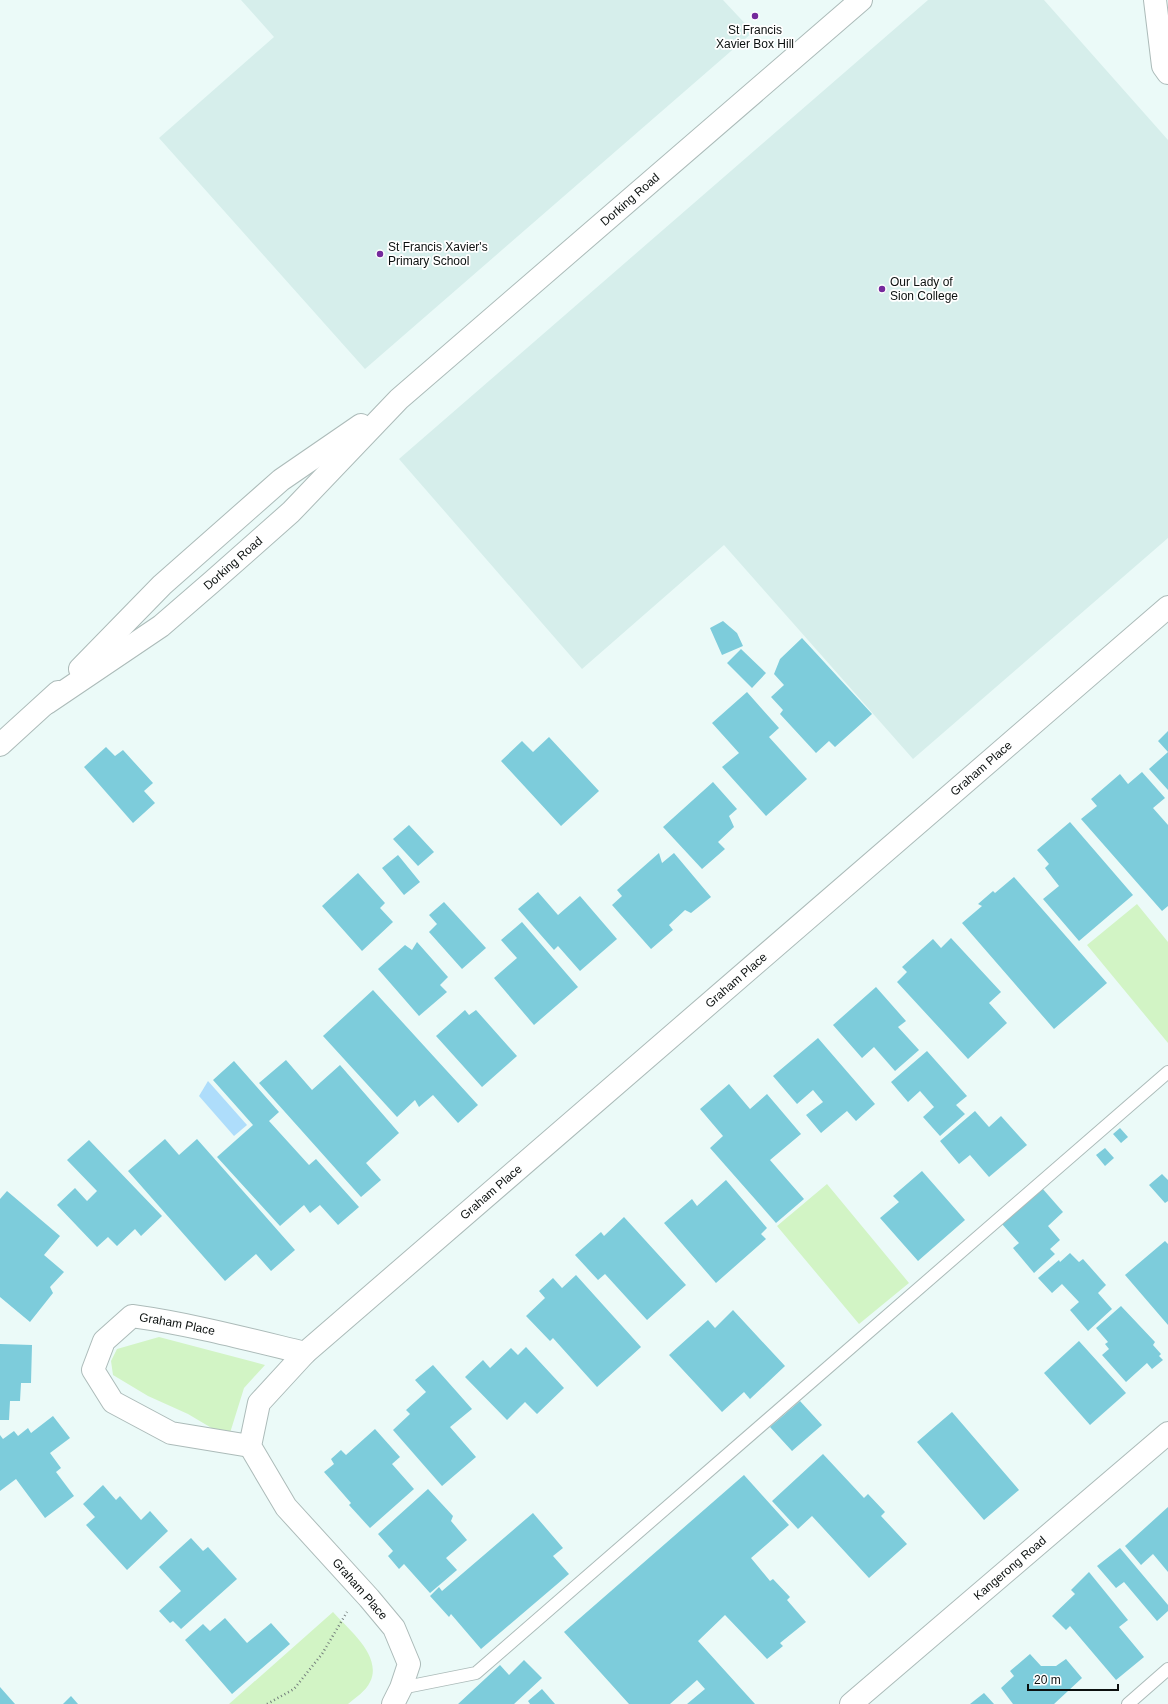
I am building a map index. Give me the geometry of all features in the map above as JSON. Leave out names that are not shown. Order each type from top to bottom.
[{"type":"street","name":"Dorking Road","points":[[47,703],[161,626],[291,512],[398,399],[860,0]]},
{"type":"street","points":[[1155,0],[1163,66],[1168,73]]},
{"type":"street","name":"Dorking Road","points":[[0,745],[47,703],[162,585],[281,480],[398,399]]},
{"type":"street","points":[[193,558],[213,580]]},
{"type":"street","name":"Graham Place","points":[[397,1696],[409,1664],[394,1628],[286,1507],[250,1446],[259,1403],[304,1353],[1168,607]]},
{"type":"street","name":"Graham Place","points":[[250,1446],[171,1433],[113,1402],[93,1370],[104,1341],[132,1316],[166,1321],[219,1332],[304,1353]]},
{"type":"street","name":"Kangerong Road","points":[[851,1704],[1168,1433]]},
{"type":"lane","points":[[397,1696],[476,1674],[1168,1072]]},
{"type":"lane","points":[[1128,1704],[1168,1669]]},
{"type":"path","points":[[267,1704],[294,1689],[322,1654],[361,1590]]},
{"type":"shaded area","name":"St Francis Xavier's Primary School","points":[[241,0],[723,0],[753,32],[365,369],[159,138],[274,37]]},
{"type":"shaded area","name":"Our Lady of Sion College","points":[[928,0],[1044,0],[1168,140],[1168,538],[913,759],[724,545],[582,669],[399,459]]},
{"type":"green space","points":[[1137,904],[1168,942],[1168,1043],[1087,945]]},
{"type":"green space","points":[[827,1184],[909,1283],[859,1324],[777,1226]]},
{"type":"green space","points":[[159,1337],[265,1365],[244,1388],[230,1433],[220,1433],[188,1414],[148,1396],[113,1375],[111,1361],[117,1349]]},
{"type":"green space","points":[[333,1612],[355,1635],[368,1653],[372,1662],[373,1672],[370,1682],[360,1694],[348,1704],[229,1704]]},
{"type":"water","points":[[208,1081],[247,1125],[234,1136],[199,1096]]},
{"type":"building","points":[[723,621],[737,633],[743,646],[722,655],[710,628]]},
{"type":"building","points":[[802,638],[872,714],[835,747],[829,741],[816,753],[780,714],[783,710],[771,697],[784,685],[774,674],[780,659]]},
{"type":"building","points":[[741,649],[766,673],[752,688],[727,663]]},
{"type":"building","points":[[747,692],[779,728],[769,737],[807,779],[766,816],[722,767],[739,753],[712,723]]},
{"type":"building","points":[[1168,731],[1168,752],[1158,741]]},
{"type":"building","points":[[549,737],[599,791],[561,826],[501,761],[522,741],[533,752]]},
{"type":"building","points":[[106,747],[115,756],[123,750],[153,783],[144,791],[155,803],[133,823],[84,767]]},
{"type":"building","points":[[1168,752],[1168,790],[1149,769]]},
{"type":"building","points":[[1142,772],[1165,798],[1153,808],[1168,825],[1168,906],[1162,911],[1081,819],[1097,806],[1091,799],[1120,774],[1128,784]]},
{"type":"building","points":[[713,782],[737,809],[729,816],[734,827],[718,842],[725,849],[702,869],[663,827]]},
{"type":"building","points":[[1070,822],[1133,895],[1079,941],[1043,899],[1059,886],[1045,868],[1049,864],[1037,850]]},
{"type":"building","points":[[409,825],[434,852],[418,866],[393,839]]},
{"type":"building","points":[[659,853],[662,863],[674,853],[711,897],[691,913],[685,910],[669,925],[673,930],[651,949],[612,905],[622,896],[617,890]]},
{"type":"building","points":[[398,855],[420,882],[404,895],[382,868]]},
{"type":"building","points":[[358,873],[385,903],[380,908],[393,922],[362,951],[322,906]]},
{"type":"building","points":[[1014,877],[1107,983],[1054,1029],[962,923],[982,906],[978,904],[993,891],[995,893]]},
{"type":"building","points":[[538,892],[558,915],[580,896],[617,939],[580,971],[558,946],[554,950],[518,909]]},
{"type":"building","points":[[444,902],[486,948],[462,969],[429,932],[437,924],[429,915]]},
{"type":"building","points":[[522,922],[578,987],[534,1025],[494,978],[517,958],[501,940]]},
{"type":"building","points":[[951,938],[1001,992],[989,1003],[1007,1023],[968,1059],[897,982],[907,972],[902,967],[933,939],[941,948]]},
{"type":"building","points":[[417,942],[448,977],[440,985],[447,992],[419,1016],[378,969],[405,945],[412,950]]},
{"type":"building","points":[[876,987],[906,1021],[898,1027],[919,1050],[895,1071],[874,1047],[862,1058],[833,1025]]},
{"type":"building","points":[[373,990],[478,1105],[458,1123],[433,1095],[419,1107],[415,1100],[397,1117],[323,1036]]},
{"type":"building","points":[[465,1010],[469,1015],[476,1010],[517,1056],[482,1087],[436,1036]]},
{"type":"building","points":[[818,1038],[875,1104],[856,1121],[847,1111],[821,1133],[806,1115],[823,1102],[813,1090],[797,1104],[773,1076]]},
{"type":"building","points":[[927,1051],[967,1096],[956,1105],[965,1114],[940,1136],[923,1117],[934,1107],[920,1091],[908,1102],[891,1082]]},
{"type":"building","points":[[286,1060],[312,1090],[340,1065],[399,1133],[366,1163],[381,1180],[361,1197],[259,1083]]},
{"type":"building","points":[[234,1061],[279,1112],[269,1121],[309,1165],[316,1159],[359,1207],[338,1225],[320,1205],[310,1213],[304,1205],[280,1226],[217,1157],[253,1125],[213,1080]]},
{"type":"building","points":[[729,1084],[750,1109],[767,1094],[801,1134],[770,1160],[804,1199],[776,1223],[710,1148],[723,1136],[700,1109]]},
{"type":"building","points":[[975,1111],[989,1127],[1001,1116],[1027,1145],[989,1177],[970,1155],[959,1164],[940,1141]]},
{"type":"building","points":[[1120,1128],[1128,1137],[1121,1143],[1113,1134]]},
{"type":"building","points":[[165,1139],[179,1155],[197,1139],[295,1250],[271,1271],[256,1254],[225,1281],[128,1171]]},
{"type":"building","points":[[89,1140],[162,1216],[141,1236],[135,1229],[117,1246],[108,1237],[97,1247],[57,1205],[75,1188],[87,1201],[97,1191],[67,1160]]},
{"type":"building","points":[[1105,1148],[1114,1158],[1105,1166],[1096,1155]]},
{"type":"building","points":[[922,1171],[965,1220],[918,1261],[880,1218],[899,1202],[893,1196]]},
{"type":"building","points":[[1162,1174],[1168,1180],[1168,1201],[1165,1203],[1149,1185]]},
{"type":"building","points":[[726,1180],[767,1228],[761,1234],[766,1239],[716,1283],[664,1223],[692,1199],[697,1206]]},
{"type":"building","points":[[1042,1188],[1063,1212],[1048,1226],[1060,1240],[1050,1249],[1055,1254],[1034,1273],[1013,1248],[1019,1243],[1002,1224]]},
{"type":"building","points":[[7,1191],[60,1236],[44,1255],[64,1272],[50,1287],[53,1293],[30,1322],[0,1297],[0,1199]]},
{"type":"building","points":[[624,1217],[686,1285],[647,1320],[605,1274],[598,1280],[575,1255],[601,1232],[604,1236]]},
{"type":"building","points":[[1165,1241],[1168,1244],[1168,1325],[1125,1275]]},
{"type":"building","points":[[1070,1253],[1079,1262],[1083,1259],[1106,1285],[1098,1293],[1112,1309],[1088,1331],[1070,1310],[1079,1302],[1062,1284],[1052,1293],[1038,1278],[1059,1260],[1060,1262]]},
{"type":"building","points":[[576,1275],[641,1347],[597,1387],[553,1338],[550,1341],[526,1316],[545,1298],[539,1291],[553,1278],[562,1288]]},
{"type":"building","points":[[1121,1306],[1155,1342],[1153,1345],[1161,1354],[1159,1356],[1163,1360],[1152,1369],[1147,1363],[1126,1382],[1102,1355],[1109,1349],[1105,1344],[1108,1342],[1096,1328]]},
{"type":"building","points":[[733,1310],[785,1366],[750,1399],[744,1392],[722,1412],[669,1355],[708,1320],[715,1328]]},
{"type":"building","points":[[1079,1341],[1126,1393],[1090,1425],[1044,1373]]},
{"type":"building","points":[[0,1344],[32,1345],[31,1383],[21,1383],[20,1401],[10,1401],[9,1420],[0,1420]]},
{"type":"building","points":[[526,1347],[564,1388],[537,1414],[525,1402],[507,1420],[465,1377],[483,1360],[490,1368],[511,1348],[518,1355]]},
{"type":"building","points":[[433,1365],[472,1409],[450,1427],[476,1457],[442,1486],[393,1430],[410,1414],[406,1410],[426,1392],[415,1380]]},
{"type":"building","points":[[800,1401],[822,1425],[792,1451],[770,1427]]},
{"type":"building","points":[[952,1412],[1019,1490],[984,1520],[917,1442]]},
{"type":"building","points":[[53,1416],[70,1438],[50,1453],[61,1468],[56,1472],[74,1496],[45,1518],[16,1479],[0,1491],[0,1435],[3,1439],[14,1431],[18,1436],[28,1428],[31,1433]]},
{"type":"building","points":[[375,1429],[400,1457],[392,1464],[414,1489],[370,1528],[349,1505],[351,1503],[324,1472],[334,1464],[331,1459],[341,1450],[346,1455]]},
{"type":"building","points":[[823,1454],[864,1498],[868,1494],[885,1512],[881,1516],[907,1544],[869,1578],[812,1516],[798,1529],[772,1501]]},
{"type":"building","points":[[744,1475],[789,1525],[751,1558],[770,1581],[773,1579],[790,1597],[787,1600],[806,1622],[780,1643],[783,1646],[767,1659],[725,1615],[698,1641],[755,1704],[687,1704],[705,1689],[697,1680],[670,1704],[629,1704],[564,1632]]},
{"type":"building","points":[[103,1485],[116,1500],[120,1496],[141,1520],[150,1511],[168,1531],[127,1570],[86,1525],[95,1517],[83,1504]]},
{"type":"building","points":[[428,1489],[453,1516],[451,1521],[467,1540],[446,1558],[457,1570],[430,1593],[404,1564],[399,1569],[388,1556],[393,1551],[378,1534]]},
{"type":"building","points":[[1168,1507],[1168,1572],[1153,1554],[1141,1565],[1125,1546]]},
{"type":"building","points":[[533,1513],[563,1548],[553,1556],[569,1574],[481,1649],[451,1614],[449,1617],[430,1596],[439,1587],[442,1591]]},
{"type":"building","points":[[191,1538],[203,1551],[208,1547],[237,1579],[181,1629],[173,1621],[170,1623],[159,1611],[181,1591],[159,1567]]},
{"type":"building","points":[[1120,1548],[1168,1605],[1168,1611],[1157,1621],[1124,1582],[1116,1588],[1097,1566]]},
{"type":"building","points":[[1089,1572],[1128,1620],[1119,1627],[1144,1657],[1116,1680],[1070,1626],[1066,1630],[1052,1616],[1075,1594],[1071,1590]]},
{"type":"building","points":[[225,1618],[247,1643],[271,1623],[290,1644],[232,1694],[185,1640],[203,1624],[210,1631]]},
{"type":"building","points":[[1030,1654],[1041,1666],[1056,1666],[1066,1659],[1082,1678],[1054,1704],[1013,1704],[1001,1688],[1014,1676],[1010,1671]]},
{"type":"building","points":[[524,1660],[542,1678],[514,1704],[458,1704],[500,1665],[509,1675]]},
{"type":"building","points":[[0,1687],[15,1704],[0,1704]]},
{"type":"building","points":[[542,1689],[555,1704],[530,1704],[528,1701]]},
{"type":"building","points":[[984,1693],[994,1704],[970,1704]]},
{"type":"building","points":[[71,1696],[78,1704],[63,1704]]},
{"type":"place","name":"St Francis Xavier Box Hill","points":[[755,16]]},
{"type":"place","name":"St Francis Xavier's Primary School","points":[[380,254]]},
{"type":"place","name":"Our Lady of Sion College","points":[[882,289]]}]
